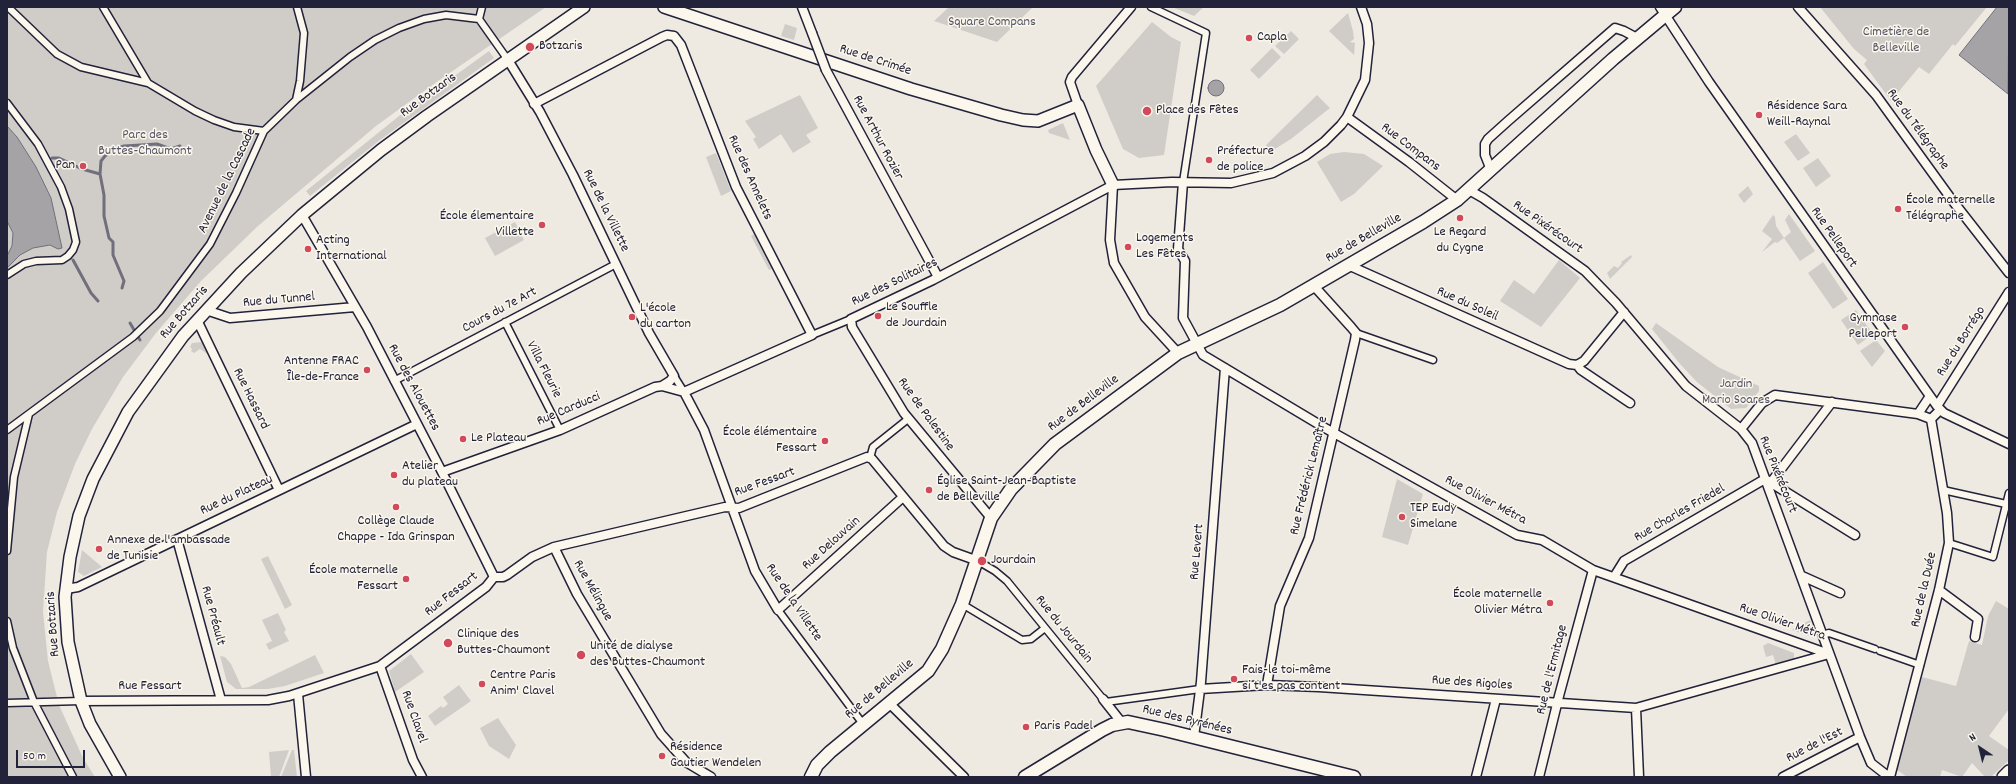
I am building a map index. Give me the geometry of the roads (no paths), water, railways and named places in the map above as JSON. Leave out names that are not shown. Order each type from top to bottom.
[{"type":"main road","name":"Rue de Belleville","points":[[811,777],[823,758],[928,670],[942,649],[962,604],[978,561],[985,533],[991,518],[1011,489],[1056,444],[1178,353],[1280,305],[1436,215],[1457,200],[1492,170],[1637,38],[1663,11],[1675,7]]},
{"type":"main road","name":"Rue des Pyrénées","points":[[1025,777],[1102,730],[1122,723],[1136,723],[1354,777]]},
{"type":"street","points":[[8,7],[57,54],[81,67],[148,83],[195,111],[234,127],[264,130]]},
{"type":"street","points":[[103,7],[148,83]]},
{"type":"street","points":[[296,100],[300,81],[304,33],[297,7]]},
{"type":"street","points":[[482,7],[479,19],[508,60]]},
{"type":"street","name":"Rue Botzaris","points":[[120,777],[90,724],[81,701],[68,642],[66,589],[70,557],[79,516],[93,479],[103,458],[138,396],[169,353],[206,310],[256,258],[302,215],[387,146],[458,94],[584,7]]},
{"type":"street","name":"Rue de Crimée","points":[[664,7],[911,88],[1001,115],[1023,120],[1038,121],[1078,105]]},
{"type":"street","name":"Rue Arthur Rozier","points":[[802,7],[826,70],[938,277]]},
{"type":"street","points":[[1131,7],[1072,77],[1070,82],[1096,150],[1113,185],[1110,240],[1114,263],[1145,317],[1178,353]]},
{"type":"street","points":[[1151,7],[1206,33],[1183,182]]},
{"type":"street","points":[[1113,185],[1183,182],[1231,183],[1273,173],[1310,152],[1324,142],[1347,117],[1365,80],[1369,43],[1367,24],[1361,7]]},
{"type":"street","name":"Rue du Télégraphe","points":[[1798,7],[1876,95],[1952,200],[2009,273]]},
{"type":"street","name":"Rue Pelleport","points":[[1663,11],[1824,247],[1939,408],[2009,444]]},
{"type":"street","name":"Avenue de la Cascade","points":[[7,430],[133,337],[176,291],[210,244],[240,186],[264,130],[296,100],[375,40],[399,28],[424,19],[446,15],[479,19]]},
{"type":"street","points":[[1492,170],[1486,155],[1485,144],[1503,125],[1615,28],[1637,38]]},
{"type":"street","name":"Rue des Annelets","points":[[534,104],[667,35],[674,36],[681,45],[736,187],[812,335]]},
{"type":"street","name":"Rue de la Villette","points":[[508,60],[573,175],[649,333],[684,392],[704,430],[755,571],[778,610],[863,724]]},
{"type":"street","points":[[7,103],[38,144],[61,187],[69,209],[76,242],[73,250],[62,260],[36,261],[24,264],[7,274]]},
{"type":"street","name":"Rue Compans","points":[[1347,117],[1409,162],[1457,200]]},
{"type":"street","name":"Rue Olivier Métra","points":[[1183,182],[1178,249],[1185,261],[1183,318],[1203,355],[1335,433],[1517,535],[1542,540],[1593,570],[1830,654]]},
{"type":"street","name":"Rue des Solitaires","points":[[684,392],[851,319],[938,277],[1113,185]]},
{"type":"street","name":"Rue Pixérécourt","points":[[1469,190],[1483,198],[1585,271],[1624,312],[1686,386],[1741,429],[1752,443],[1769,480],[1822,635],[1871,764],[1890,777]]},
{"type":"street","name":"Rue des Alouettes","points":[[302,215],[308,223],[355,307],[442,472],[494,577]]},
{"type":"street","name":"Cours du 7e Art","points":[[394,381],[616,264]]},
{"type":"street","name":"Rue du Soleil","points":[[1348,265],[1569,364],[1577,365],[1581,370],[1630,403]]},
{"type":"street","points":[[1314,286],[1356,333],[1433,360]]},
{"type":"street","name":"Rue du Borrégo","points":[[1939,408],[2009,292]]},
{"type":"street","name":"Rue du Tunnel","points":[[206,310],[230,318],[355,307]]},
{"type":"street","points":[[1577,365],[1584,361],[1624,312]]},
{"type":"street","name":"Rue de Palestine","points":[[851,319],[852,327],[908,418],[991,518]]},
{"type":"street","name":"Rue Hassard","points":[[197,320],[279,490]]},
{"type":"street","name":"Villa Fleurie","points":[[505,322],[560,430]]},
{"type":"street","name":"Rue Frédérick Lemaître","points":[[1267,685],[1280,606],[1309,538],[1335,433],[1356,333]]},
{"type":"street","name":"Rue Levert","points":[[1194,737],[1200,689],[1225,368]]},
{"type":"street","points":[[662,386],[670,381],[674,376]]},
{"type":"street","points":[[662,386],[684,392]]},
{"type":"street","name":"Rue Carducci","points":[[442,472],[560,430],[652,388],[662,386]]},
{"type":"street","points":[[1741,429],[1762,403],[1775,395],[1918,414],[1930,419],[1939,408]]},
{"type":"street","points":[[1918,414],[1930,396]]},
{"type":"street","points":[[1832,402],[1769,480],[1855,535]]},
{"type":"street","points":[[7,551],[14,477],[29,414]]},
{"type":"street","points":[[908,418],[873,447],[870,458],[944,546],[953,552],[978,561]]},
{"type":"street","name":"Rue de la Duée","points":[[1890,777],[1939,590],[1949,543],[1943,490],[1930,419]]},
{"type":"street","name":"Rue du Plateau","points":[[66,589],[78,586],[417,424]]},
{"type":"street","name":"Rue Fessart","points":[[81,701],[268,700],[298,694],[380,666],[486,587],[494,577],[503,577],[507,575],[532,557],[554,547],[725,508],[739,508],[863,458],[870,458]]},
{"type":"street","name":"Rue Charles Friedel","points":[[1614,577],[1624,561],[1769,480]]},
{"type":"street","points":[[1943,490],[2006,504]]},
{"type":"street","points":[[1949,543],[1993,557],[2009,493]]},
{"type":"street","name":"Rue Delouvain","points":[[778,610],[903,497]]},
{"type":"street","name":"Rue Préault","points":[[177,539],[221,700]]},
{"type":"street","name":"Rue Mélingue","points":[[554,547],[577,594],[661,734],[686,762],[711,777]]},
{"type":"street","name":"Rue du Jourdain","points":[[978,561],[1002,576],[1122,723]]},
{"type":"street","name":"Rue de l'Ermitage","points":[[1539,777],[1557,702],[1593,570]]},
{"type":"street","points":[[1802,576],[1840,593]]},
{"type":"street","points":[[1939,590],[1978,619],[1975,637]]},
{"type":"street","points":[[962,604],[1022,640],[1031,639],[1045,628]]},
{"type":"street","points":[[7,620],[13,648],[34,702],[73,777]]},
{"type":"street","points":[[1822,635],[1829,633],[1920,665]]},
{"type":"street","name":"Rue des Rigoles","points":[[1104,701],[1200,689],[1267,685],[1636,708],[1647,707],[1830,654]]},
{"type":"street","name":"Rue Clavel","points":[[380,666],[413,760],[422,777]]},
{"type":"street","points":[[298,694],[306,777]]},
{"type":"street","points":[[1476,777],[1496,699]]},
{"type":"street","points":[[7,703],[81,701]]},
{"type":"street","points":[[889,703],[964,777]]},
{"type":"street","points":[[1636,708],[1639,777]]},
{"type":"street","name":"Rue de l'Est","points":[[1783,777],[1860,737]]},
{"type":"street","points":[[2003,777],[2009,771]]},
{"type":"waterway","points":[[52,158],[59,158],[82,169],[100,174],[101,161],[112,150],[124,146],[157,144],[171,149],[180,146]]},
{"type":"waterway","points":[[100,174],[104,195],[104,216],[109,238],[113,242],[113,255],[124,281],[122,288]]},
{"type":"waterway","points":[[73,260],[91,293],[98,301]]},
{"type":"waterway","points":[[130,323],[140,340]]},
{"type":"place","name":"Capla","points":[[1249,38]]},
{"type":"place","name":"Botzaris","points":[[530,47]]},
{"type":"place","name":"Place des Fêtes","points":[[1147,111]]},
{"type":"place","name":"Résidence Sara Weill-Raynal","points":[[1759,115]]},
{"type":"place","name":"Préfecture de police","points":[[1209,160]]},
{"type":"place","name":"Pan","points":[[83,166]]},
{"type":"place","name":"École maternelle Télégraphe","points":[[1898,209]]},
{"type":"place","name":"Le Regard du Cygne","points":[[1460,218]]},
{"type":"place","name":"École élementaire Villette","points":[[542,225]]},
{"type":"place","name":"Logements Les Fêtes","points":[[1128,247]]},
{"type":"place","name":"Acting International","points":[[308,249]]},
{"type":"place","name":"Le Souffle de Jourdain","points":[[878,316]]},
{"type":"place","name":"L'école du carton","points":[[632,317]]},
{"type":"place","name":"Gymnase Pelleport","points":[[1905,327]]},
{"type":"place","name":"Antenne FRAC Île-de-France","points":[[367,370]]},
{"type":"place","name":"Le Plateau","points":[[463,439]]},
{"type":"place","name":"École élémentaire Fessart","points":[[825,441]]},
{"type":"place","name":"Atelier du plateau","points":[[394,475]]},
{"type":"place","name":"Église Saint-Jean-Baptiste de Belleville","points":[[929,490]]},
{"type":"place","name":"Collège Claude Chappe - Ida Grinspan","points":[[396,507]]},
{"type":"place","name":"TEP Eudy Simelane","points":[[1402,517]]},
{"type":"place","name":"Annexe de l'ambassade de Tunisie","points":[[99,549]]},
{"type":"place","name":"Jourdain","points":[[982,561]]},
{"type":"place","name":"École maternelle Fessart","points":[[406,579]]},
{"type":"place","name":"École maternelle Olivier Métra","points":[[1550,603]]},
{"type":"place","name":"Clinique des Buttes-Chaumont","points":[[448,643]]},
{"type":"place","name":"Unité de dialyse des Buttes-Chaumont","points":[[581,655]]},
{"type":"place","name":"Fais-le toi-même si t'es pas content","points":[[1234,679]]},
{"type":"place","name":"Centre Paris Anim' Clavel","points":[[482,684]]},
{"type":"place","name":"Paris Padel","points":[[1026,727]]},
{"type":"place","name":"Résidence Gautier Wendelen","points":[[662,756]]},
{"type":"park label","name":"Square Compans","points":[[992,23]]},
{"type":"park label","name":"Cimetière de Belleville","points":[[1896,42]]},
{"type":"park label","name":"Parc des Buttes-Chaumont","points":[[145,144]]},
{"type":"park label","name":"Jardin Mario Soares","points":[[1736,394]]}]
